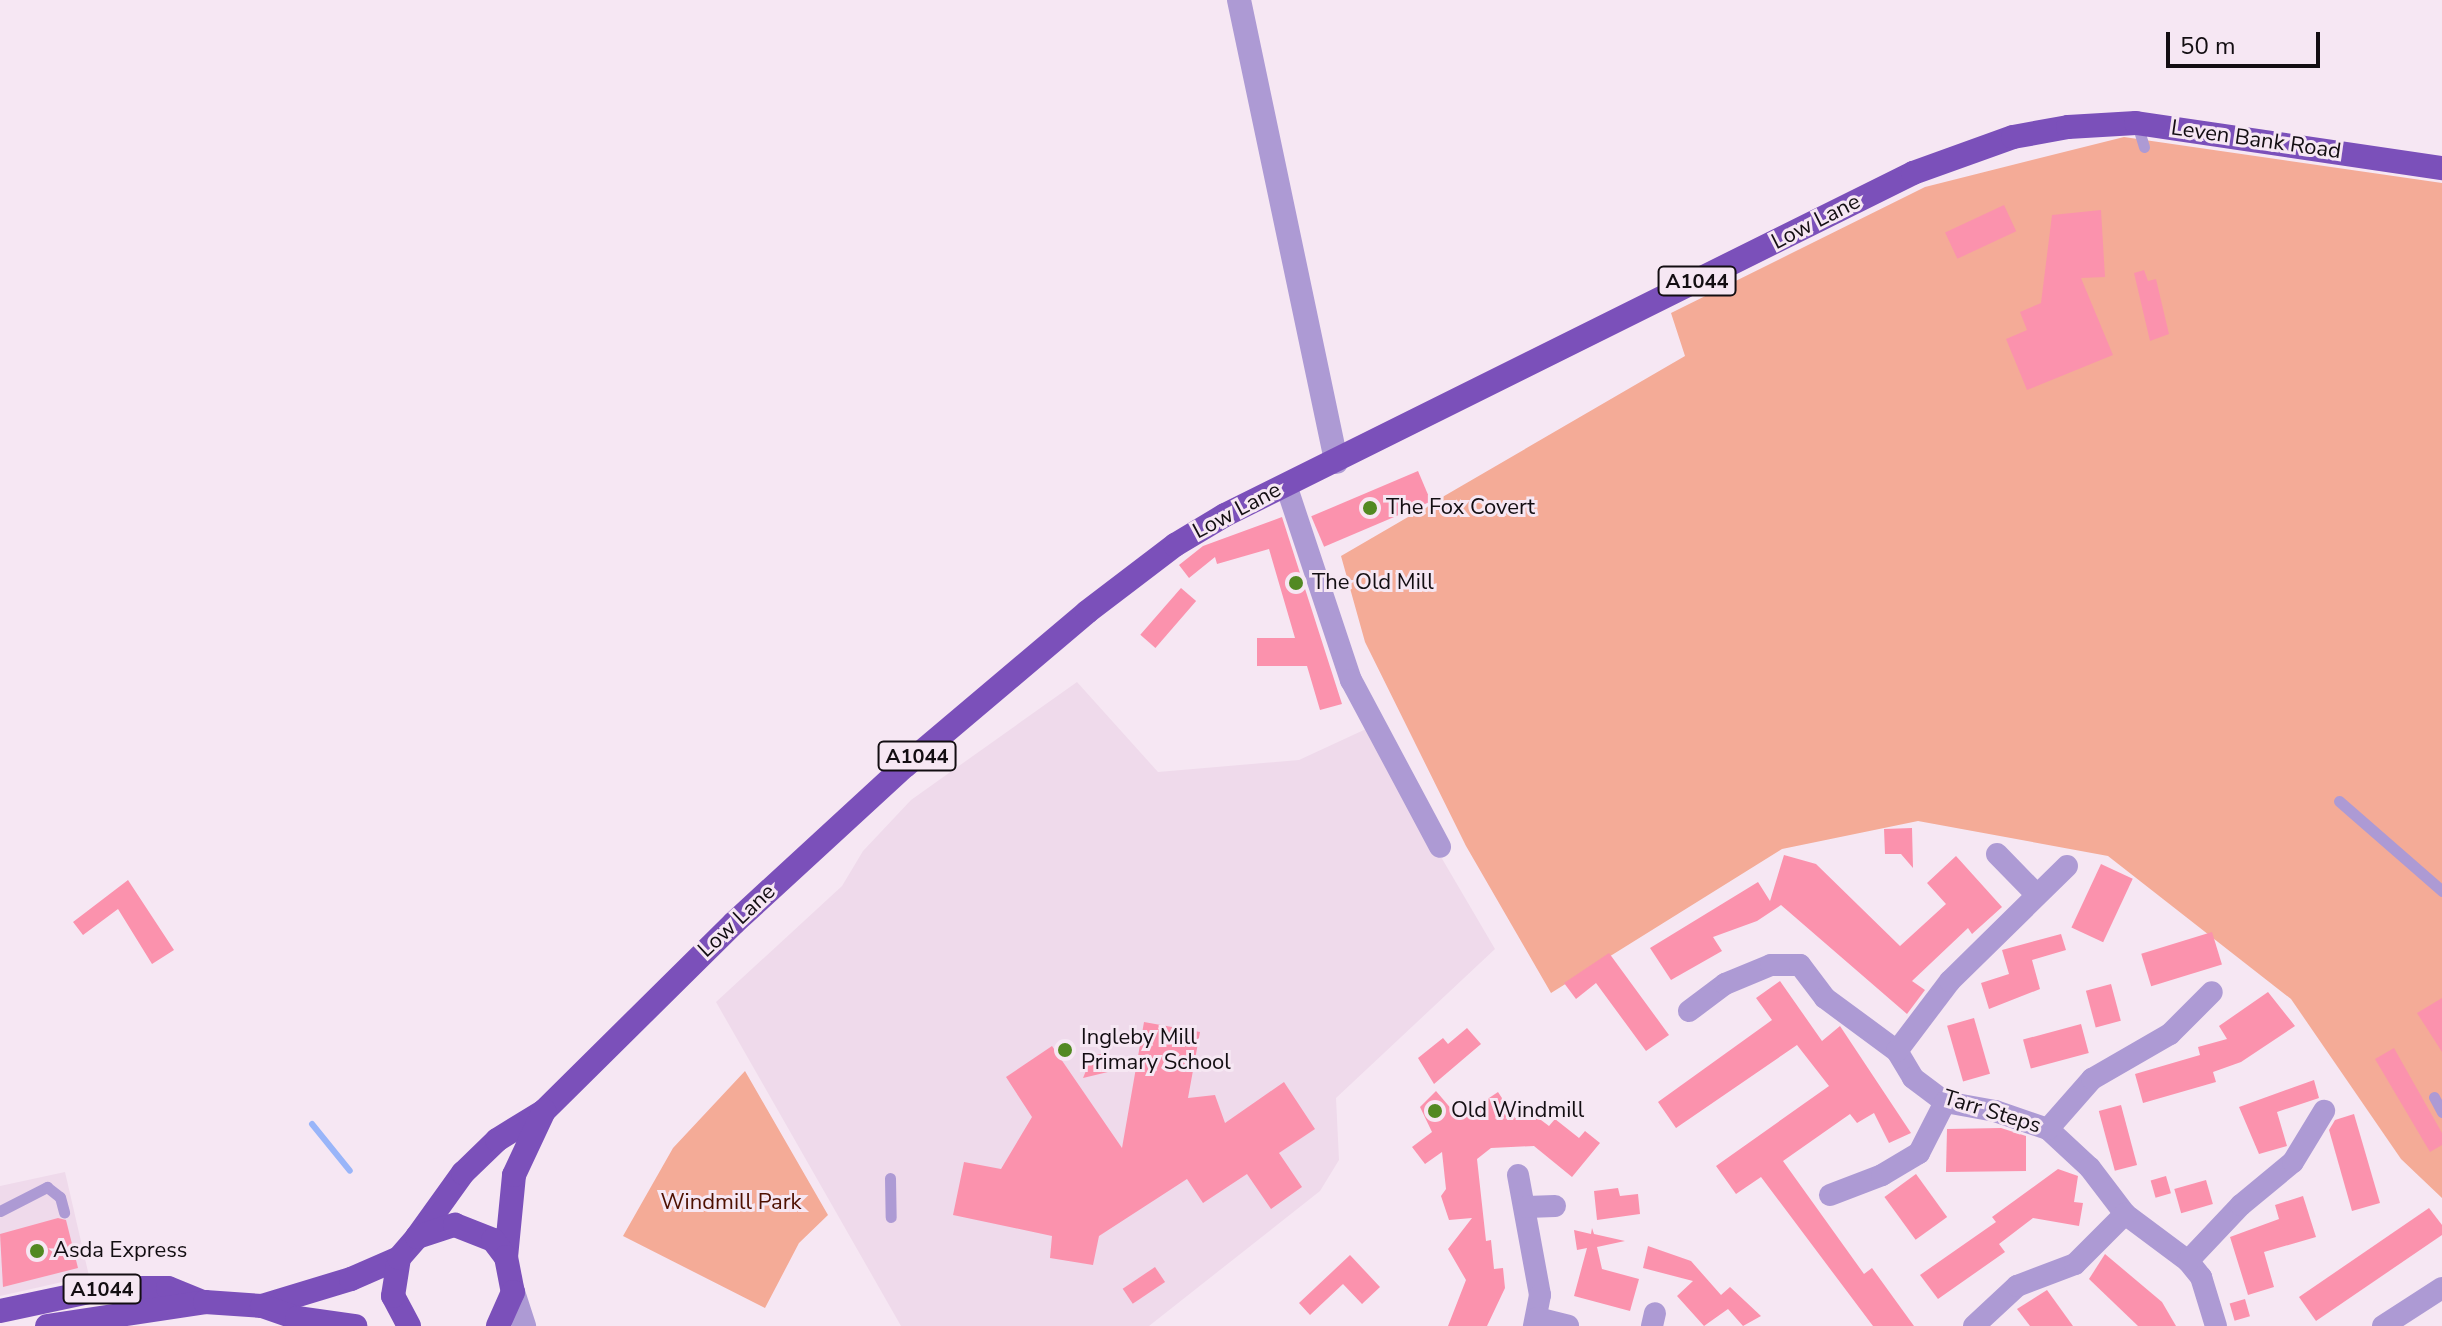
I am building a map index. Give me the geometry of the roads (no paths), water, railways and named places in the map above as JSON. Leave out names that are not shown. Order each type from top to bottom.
[{"type":"main road","name":"Leven Bank Road","points":[[2068,127],[2136,123],[2442,168]]},
{"type":"main road","name":"Low Lane","points":[[399,1258],[463,1173],[497,1140],[544,1111],[734,923],[941,735],[1175,545],[1286,485],[1913,173],[2013,137],[2068,127]]},
{"type":"main road","name":"Low Lane","points":[[513,1292],[506,1257],[514,1175],[544,1111]]},
{"type":"main road","points":[[417,1237],[455,1225],[476,1229],[506,1257]]},
{"type":"main road","points":[[399,1258],[393,1296],[409,1326]]},
{"type":"main road","name":"A1044","points":[[262,1306],[351,1279],[399,1258]]},
{"type":"main road","name":"A1044","points":[[2,1305],[108,1288],[168,1288],[205,1302]]},
{"type":"main road","points":[[498,1326],[513,1292]]},
{"type":"main road","name":"A1044","points":[[47,1326],[205,1302],[262,1306],[297,1318],[355,1326]]},
{"type":"street","points":[[1239,0],[1336,462]]},
{"type":"street","points":[[1286,485],[1351,680],[1440,847]]},
{"type":"street","points":[[1997,854],[2036,894]]},
{"type":"street","points":[[1897,1051],[1950,981],[2067,866]]},
{"type":"street","name":"Tarr Steps","points":[[1689,1011],[1725,984],[1771,965],[1800,965],[1825,998],[1897,1051],[1913,1078],[1945,1102],[1995,1111],[2048,1129],[2090,1168],[2125,1214],[2188,1261],[2201,1277],[2216,1326]]},
{"type":"street","points":[[2048,1129],[2092,1079],[2170,1034],[2212,992]]},
{"type":"street","points":[[1830,1195],[1882,1175],[1919,1153],[1945,1102]]},
{"type":"street","points":[[2188,1261],[2241,1205],[2293,1162],[2324,1111]]},
{"type":"street","points":[[1518,1175],[1527,1207],[1540,1295],[1535,1322],[1568,1326]]},
{"type":"street","points":[[1527,1207],[1555,1206]]},
{"type":"street","points":[[1974,1326],[2017,1286],[2075,1264],[2125,1214]]},
{"type":"street","points":[[2383,1326],[2442,1288]]},
{"type":"street","points":[[513,1292],[524,1326]]},
{"type":"lane","points":[[2136,123],[2144,147]]},
{"type":"lane","points":[[2339,801],[2442,891]]},
{"type":"lane","points":[[2434,1097],[2442,1112]]},
{"type":"lane","points":[[890,1178],[891,1217]]},
{"type":"lane","points":[[0,1211],[47,1187],[60,1197],[64,1212]]},
{"type":"waterway","points":[[312,1124],[350,1171]]},
{"type":"place","name":"The Fox Covert","points":[[1370,508]]},
{"type":"place","name":"The Old Mill","points":[[1296,583]]},
{"type":"place","name":"Ingleby Mill Primary School","points":[[1065,1050]]},
{"type":"place","name":"Old Windmill","points":[[1435,1111]]},
{"type":"place","name":"Asda Express","points":[[37,1251]]},
{"type":"park label","name":"Windmill Park","points":[[731,1203]]}]
